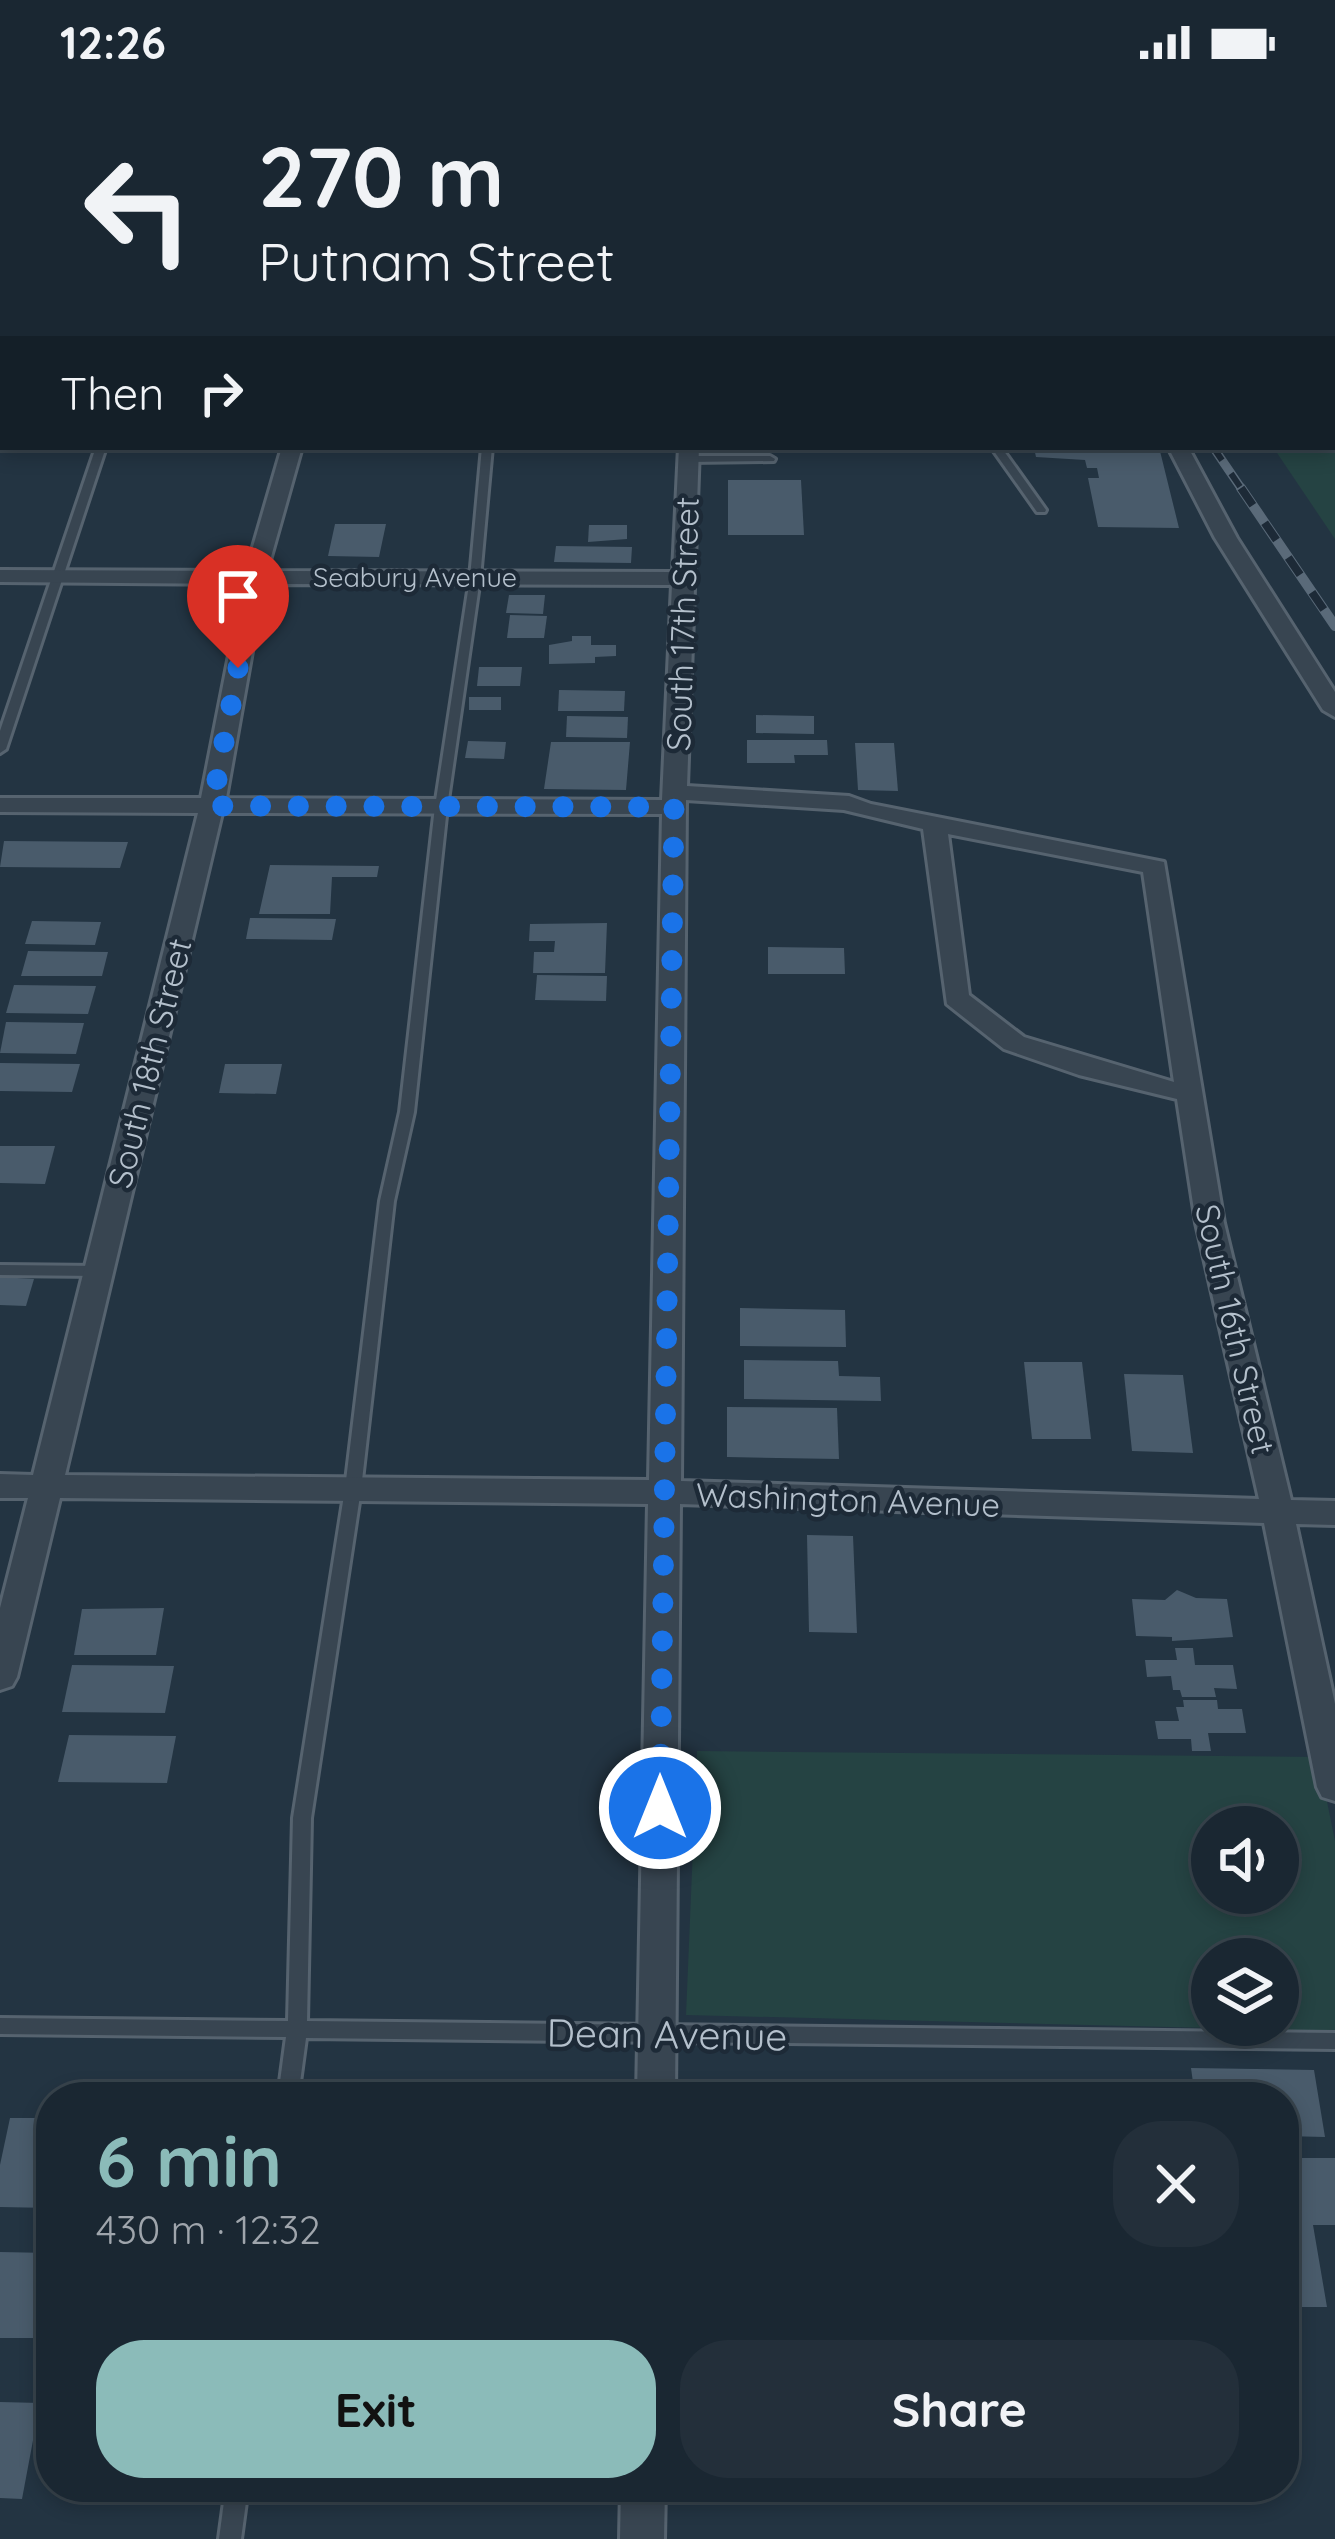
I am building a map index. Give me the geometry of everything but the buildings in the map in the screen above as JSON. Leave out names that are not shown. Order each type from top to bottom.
[{"type":"street","name":"South 18th Street","points":[[0,1677],[212,806],[255,576],[291,450]]},
{"type":"street","points":[[1180,450],[1226,538],[1335,710]]},
{"type":"street","name":"South 17th Street","points":[[656,2082],[675,800],[689,453]]},
{"type":"street","name":"Seabury Avenue","points":[[0,576],[686,579]]},
{"type":"street","points":[[0,805],[849,802],[935,824],[956,998],[1014,1042],[1089,1069],[1190,1094]]},
{"type":"street","name":"South 16th Street","points":[[935,824],[1155,867],[1210,1223],[1278,1513],[1335,1787]]},
{"type":"street","name":"Washington Avenue","points":[[0,1486],[662,1492],[1335,1513]]},
{"type":"street","points":[[642,2539],[643,2502]]},
{"type":"lane","points":[[0,749],[100,450]]},
{"type":"lane","points":[[290,2082],[297,2030],[302,1818],[353,1489],[387,1202],[406,1112],[441,806],[475,578],[487,450]]},
{"type":"lane","points":[[998,450],[1041,510]]},
{"type":"lane","points":[[689,453],[770,459]]},
{"type":"lane","points":[[0,1270],[99,1271]]},
{"type":"lane","name":"Dean Avenue","points":[[0,2026],[1335,2042]]},
{"type":"lane","points":[[230,2539],[235,2502]]},
{"type":"green space","points":[[1275,450],[1335,450],[1335,539]]},
{"type":"green space","points":[[697,1751],[1318,1757],[1335,1841],[1335,2031],[1299,2030],[1299,1938],[1191,1938],[1191,2027],[686,2015]]},
{"type":"railway","points":[[1215,450],[1243,491]]},
{"type":"railway","points":[[1241,488],[1335,626]]},
{"type":"route","points":[[238,668],[212,806],[674,807],[660,1808]]}]
